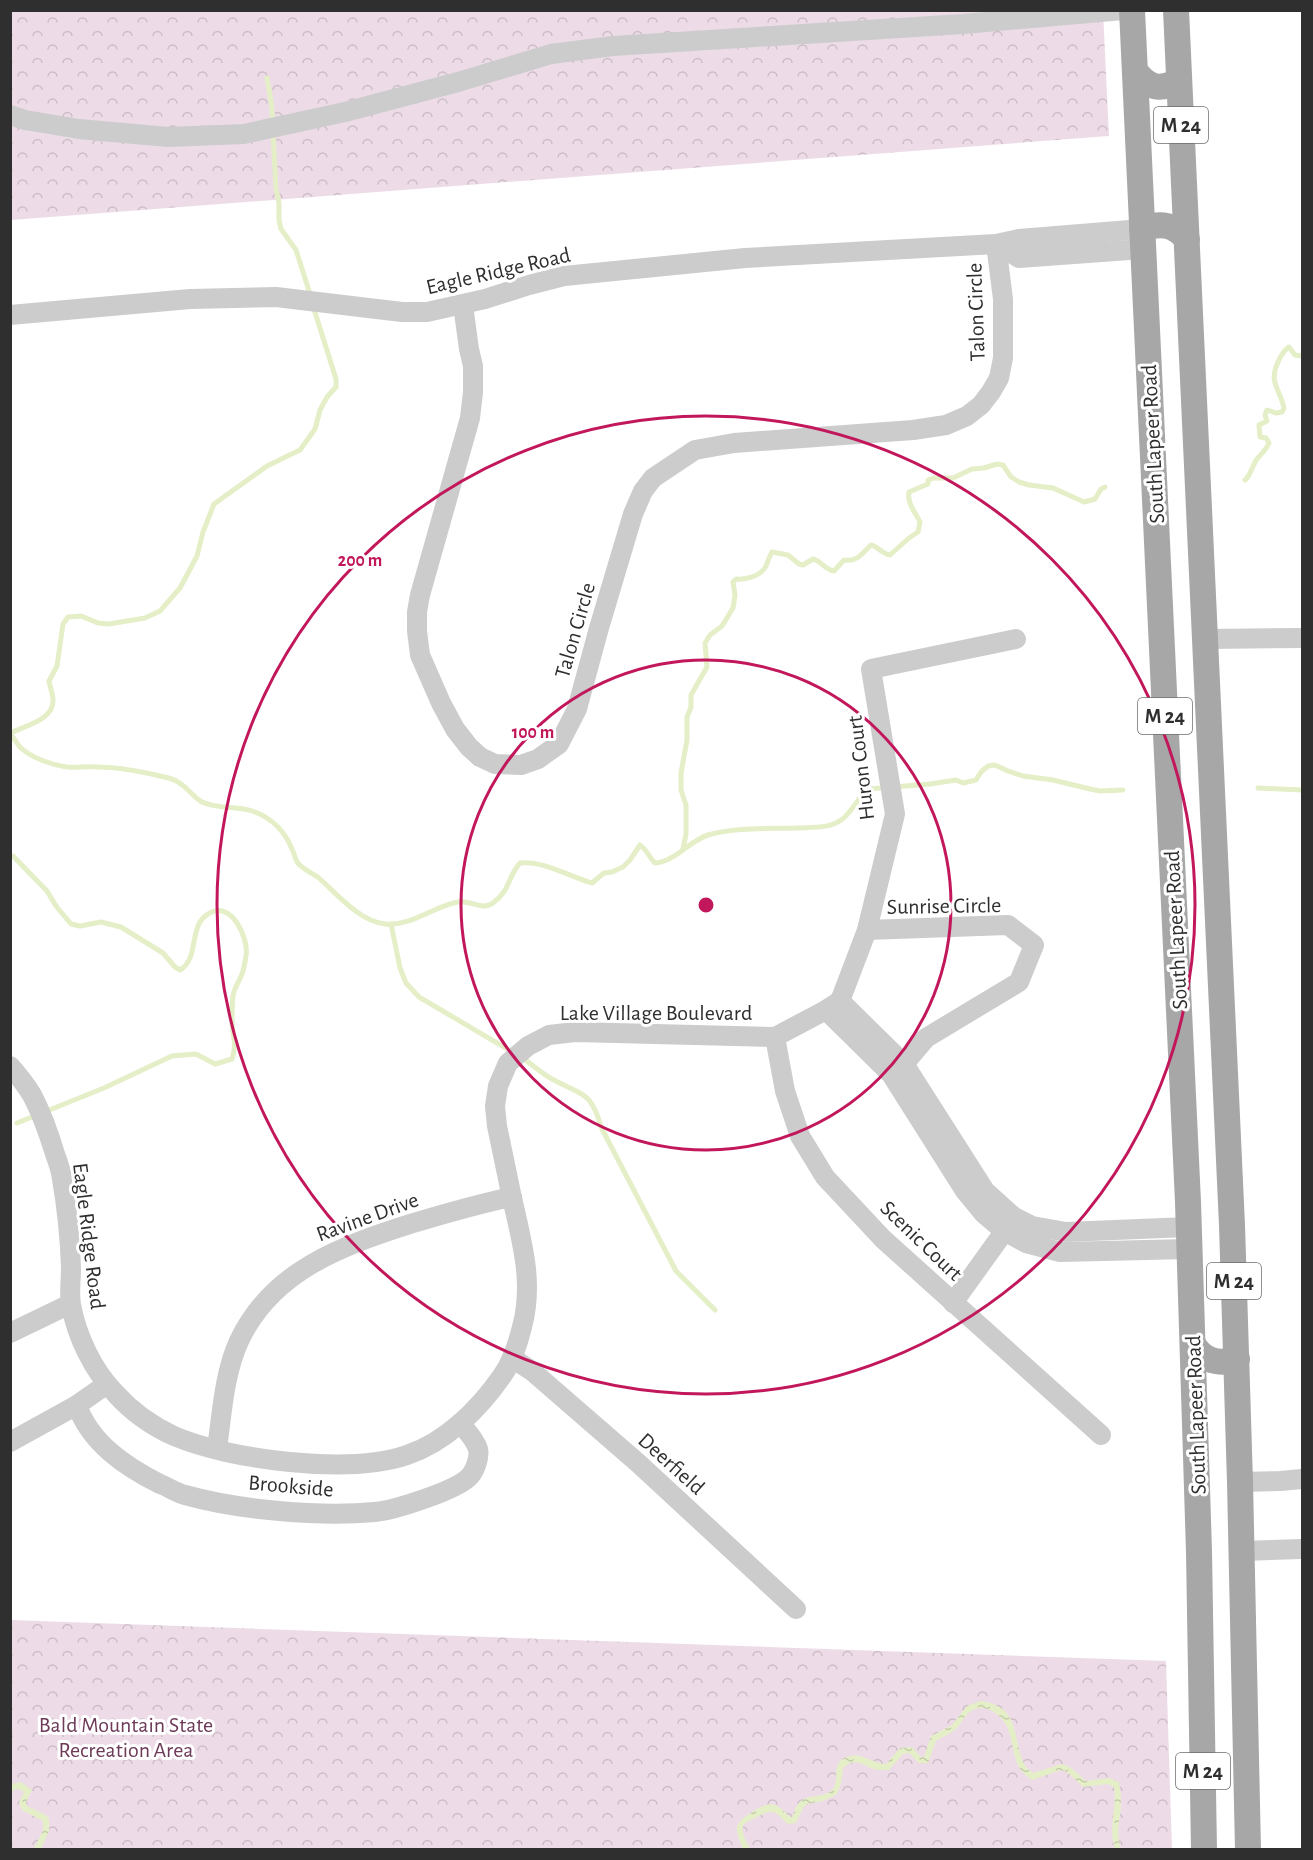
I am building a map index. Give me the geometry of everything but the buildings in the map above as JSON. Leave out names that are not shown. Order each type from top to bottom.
[{"type":"main road","name":"South Lapeer Road","points":[[1132,10],[1189,1238],[1199,1552],[1204,1850]]},
{"type":"main road","name":"South Lapeer Road","points":[[1176,10],[1237,1359],[1248,1850]]},
{"type":"main road","points":[[1135,71],[1141,79],[1156,87],[1165,87],[1179,81]]},
{"type":"main road","points":[[1142,239],[1156,225],[1180,231],[1186,239]]},
{"type":"main road","points":[[1193,1344],[1199,1354],[1214,1361],[1237,1359]]},
{"type":"main road","points":[[1199,1552],[1223,1550],[1236,1559],[1242,1559]]},
{"type":"street","points":[[10,115],[25,120],[80,129],[168,137],[244,134],[345,112],[561,53],[613,46],[963,24],[1123,10]]},
{"type":"street","name":"Eagle Ridge Road","points":[[10,315],[190,299],[276,297],[402,312],[427,312],[485,299],[564,276],[611,271],[745,258],[996,244],[1019,239],[1142,239]]},
{"type":"street","name":"Talon Circle","points":[[463,304],[473,366],[470,418],[420,596],[417,631],[420,656],[441,704],[455,729],[469,747],[480,757],[495,764],[521,765],[538,759],[559,744],[578,709],[633,514],[643,491],[653,478],[694,450],[734,443],[913,430],[946,425],[967,416],[981,405],[999,378],[1003,358],[1002,299],[996,244]]},
{"type":"street","points":[[1206,639],[1302,638]]},
{"type":"street","name":"Huron Court","points":[[833,1006],[867,930],[895,814],[871,669],[1016,639]]},
{"type":"street","name":"Sunrise Circle","points":[[867,930],[1008,925],[1034,945],[1018,982],[926,1038],[898,1069]]},
{"type":"street","points":[[833,1006],[898,1069],[1009,1224]]},
{"type":"street","name":"Lake Village Boulevard","points":[[527,1293],[527,1268],[497,1126],[495,1106],[498,1086],[508,1063],[528,1046],[549,1035],[574,1032],[775,1036],[833,1006]]},
{"type":"street","name":"Scenic Court","points":[[775,1036],[785,1091],[800,1136],[825,1177],[883,1239],[1101,1435]]},
{"type":"street","name":"Eagle Ridge Road","points":[[10,1066],[31,1094],[45,1124],[62,1177],[71,1269],[70,1304],[93,1365],[107,1384],[138,1415],[174,1436],[241,1455],[296,1463],[365,1464],[406,1456],[435,1442],[460,1423],[479,1405],[503,1375],[512,1358],[522,1327],[527,1293]]},
{"type":"street","name":"Ravine Drive","points":[[217,1449],[228,1376],[239,1342],[268,1297],[310,1264],[363,1239],[473,1205],[512,1197]]},
{"type":"street","points":[[1009,1224],[1066,1232],[1189,1238]]},
{"type":"street","points":[[953,1303],[1009,1224]]},
{"type":"street","points":[[10,1333],[70,1304]]},
{"type":"street","name":"Deerfield","points":[[512,1358],[532,1371],[638,1463],[796,1609]]},
{"type":"street","points":[[10,1442],[77,1405],[107,1384]]},
{"type":"street","name":"Brookside","points":[[77,1405],[82,1420],[93,1436],[108,1450],[143,1475],[183,1494],[270,1509],[341,1514],[378,1512],[424,1500],[469,1477],[477,1465],[479,1450],[460,1423]]},
{"type":"street","points":[[1240,1482],[1302,1479]]},
{"type":"street","points":[[1242,1559],[1302,1549]]},
{"type":"green space","points":[[11,11],[1103,11],[1109,136],[11,220]]},
{"type":"green space","name":"Bald Mountain State Recreation Area","points":[[11,1620],[1166,1661],[1172,1849],[11,1850]]},
{"type":"water","points":[[980,1701],[996,1705],[1006,1712],[1016,1733],[1025,1766],[1033,1773],[1062,1764],[1070,1767],[1086,1781],[1109,1778],[1119,1782],[1121,1802],[1118,1836],[1121,1849],[1115,1849],[1113,1841],[1114,1787],[1108,1784],[1083,1787],[1067,1772],[1061,1770],[1032,1780],[1018,1766],[1010,1734],[1004,1721],[992,1711],[982,1708],[971,1711],[956,1729],[936,1741],[928,1763],[919,1763],[909,1753],[903,1754],[889,1770],[873,1769],[857,1762],[848,1764],[843,1768],[841,1784],[836,1795],[823,1801],[807,1804],[796,1823],[788,1824],[773,1812],[748,1821],[743,1829],[750,1849],[743,1849],[737,1827],[751,1812],[771,1804],[792,1817],[797,1806],[805,1798],[832,1790],[835,1786],[837,1766],[843,1758],[855,1755],[886,1764],[900,1748],[912,1747],[921,1757],[924,1757],[931,1736],[952,1725],[967,1706]]},
{"type":"water","points":[[21,1782],[32,1790],[26,1802],[27,1806],[49,1818],[49,1831],[41,1849],[34,1849],[43,1830],[43,1821],[22,1810],[19,1802],[24,1792],[17,1789],[11,1792],[11,1784]]},
{"type":"waterway","points":[[267,78],[273,122]]},
{"type":"waterway","points":[[273,132],[281,229],[296,250],[311,297]]},
{"type":"waterway","points":[[11,733],[44,717],[52,707],[53,698],[49,681],[57,666],[63,624],[68,617],[81,616],[98,623],[109,624],[145,618],[160,611],[180,588],[197,556],[214,504],[267,466],[300,450],[315,429],[320,410],[336,387],[336,379],[313,306]]},
{"type":"waterway","points":[[1245,480],[1269,443],[1266,438],[1260,437],[1259,425],[1267,421],[1265,415],[1267,410],[1276,413],[1282,412],[1284,408],[1274,379],[1276,366],[1289,347],[1295,355],[1302,356]]},
{"type":"waterway","points":[[683,849],[686,834],[686,805],[681,790],[681,773],[691,695],[707,667],[705,643],[710,635],[722,626],[733,608],[735,595],[733,582],[736,579],[757,575],[766,566],[772,552],[788,555],[803,565],[813,559],[834,571],[844,560],[856,558],[871,545],[890,555],[918,532],[920,522],[910,504],[909,492],[928,484],[928,480],[934,478],[953,478],[972,469],[997,464],[1003,465],[1011,477],[1019,482],[1053,488],[1084,502],[1095,499],[1105,487]]},
{"type":"waterway","points":[[10,733],[26,752],[49,763],[67,767],[120,768],[167,778],[181,784],[202,802],[249,810],[261,815],[273,822],[282,832],[297,862],[302,867],[319,878],[357,912],[375,922],[385,924],[404,922],[458,902],[489,905],[503,894],[520,863],[547,866],[592,883],[604,873],[623,867],[640,845],[655,863],[669,859],[701,838],[719,832],[825,826],[845,817],[868,789],[956,780],[963,783],[976,780],[988,766],[995,765],[1023,776],[1053,780],[1100,791],[1123,790]]},
{"type":"waterway","points":[[1258,788],[1302,790]]},
{"type":"waterway","points":[[10,857],[13,856],[47,891],[71,924],[80,926],[101,922],[121,927],[163,953],[180,970],[190,958],[202,919],[216,911],[224,912],[237,923],[246,948],[243,970],[233,996],[232,1059],[215,1064],[196,1054],[172,1056],[104,1088],[17,1123]]},
{"type":"waterway","points":[[391,924],[400,968],[406,983],[419,997],[514,1053]]},
{"type":"waterway","points":[[522,1058],[548,1077],[579,1092],[590,1101],[602,1129],[676,1271],[715,1310]]}]
